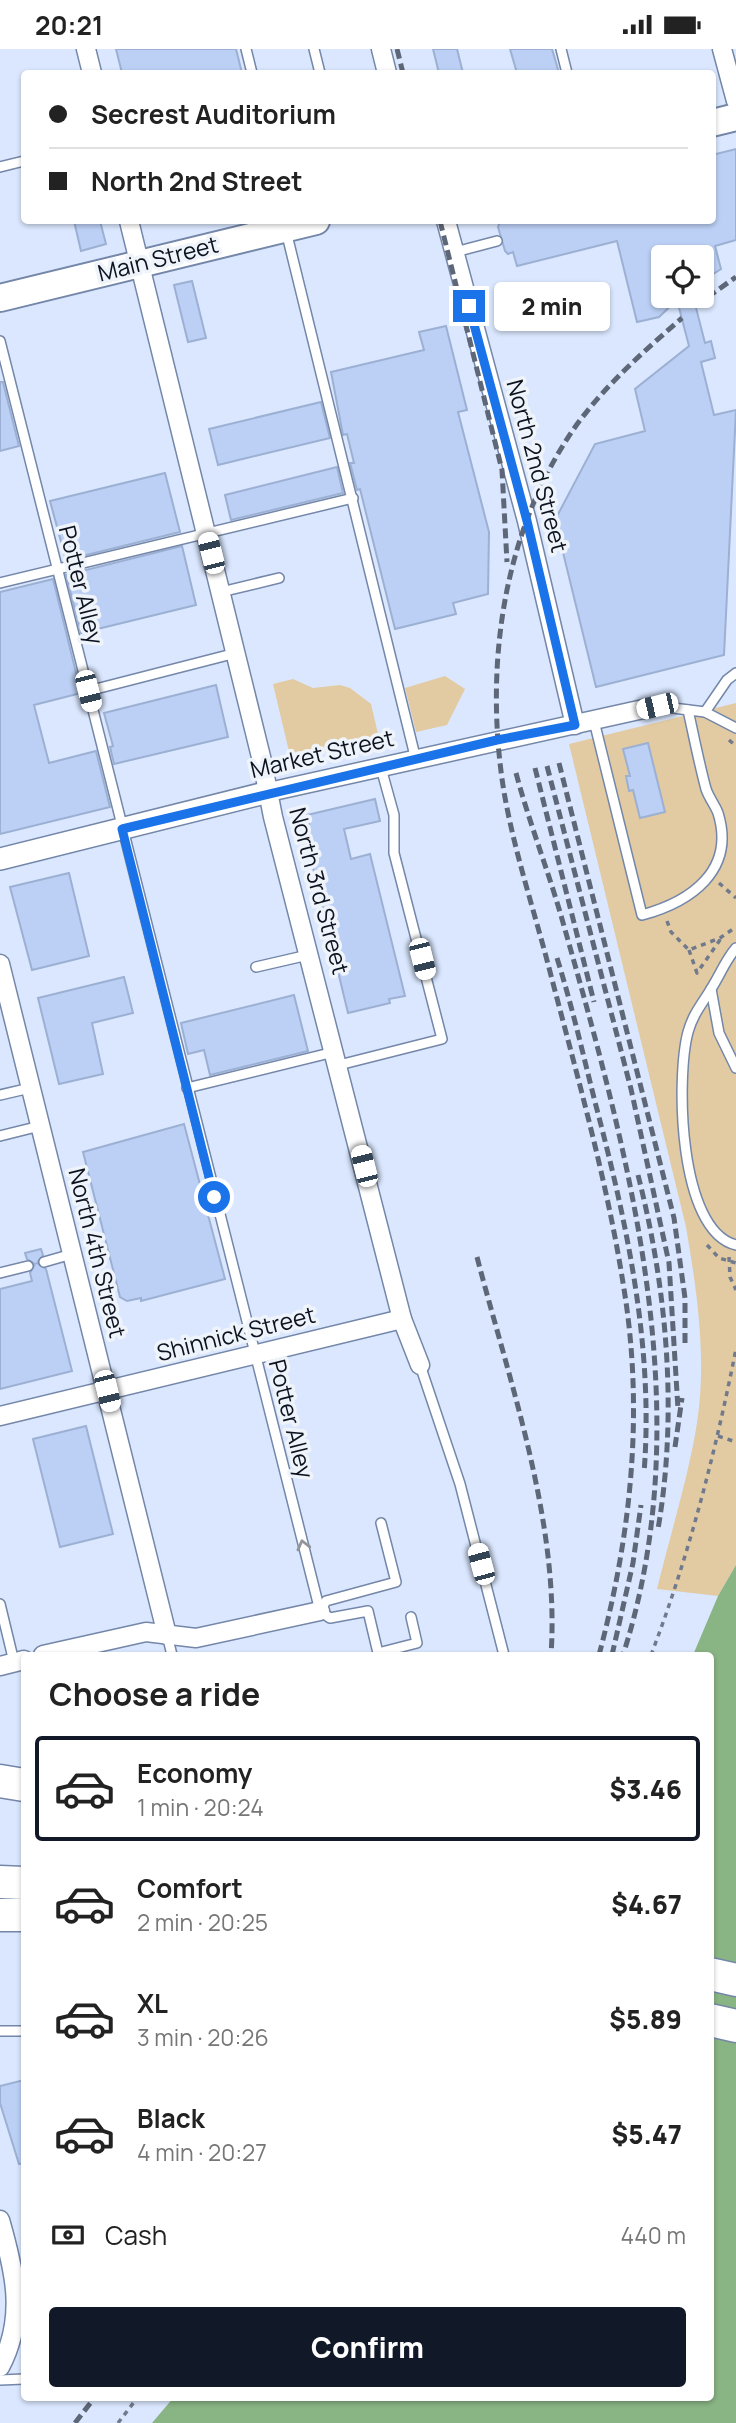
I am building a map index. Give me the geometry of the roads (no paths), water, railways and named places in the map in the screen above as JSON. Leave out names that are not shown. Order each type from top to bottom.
[{"type":"highway","points":[[0,1781],[21,1784]]},
{"type":"highway","points":[[0,1882],[21,1883]]},
{"type":"highway","points":[[0,1915],[21,1915]]},
{"type":"highway","points":[[714,1974],[736,1980]]},
{"type":"highway","points":[[714,2020],[736,2026]]},
{"type":"main road","points":[[716,122],[736,117]]},
{"type":"main road","name":"Main Street","points":[[0,298],[296,224]]},
{"type":"street","points":[[86,49],[91,70]]},
{"type":"street","points":[[381,49],[386,70]]},
{"type":"street","points":[[722,49],[736,101]]},
{"type":"street","name":"North 3rd Street","points":[[131,224],[269,792],[402,1319],[420,1365]]},
{"type":"street","name":"North 2nd Street","points":[[447,224],[527,521],[575,725]]},
{"type":"street","name":"Market Street","points":[[0,859],[269,792],[657,706]]},
{"type":"street","name":"North 4th Street","points":[[0,964],[167,1635]]},
{"type":"street","name":"Shinnick Street","points":[[0,1416],[402,1319]]},
{"type":"street","points":[[57,1652],[146,1632],[196,1638],[320,1611]]},
{"type":"street","points":[[0,2220],[18,2299],[15,2328],[0,2367]]},
{"type":"lane","points":[[246,49],[251,70]]},
{"type":"lane","points":[[314,49],[319,70]]},
{"type":"lane","points":[[561,49],[566,70]]},
{"type":"lane","points":[[0,167],[21,162]]},
{"type":"lane","points":[[296,224],[353,498],[416,760]]},
{"type":"lane","points":[[455,252],[497,241]]},
{"type":"lane","name":"Potter Alley","points":[[0,341],[320,1611]]},
{"type":"lane","points":[[0,583],[353,498]]},
{"type":"lane","points":[[221,592],[279,578]]},
{"type":"lane","points":[[88,691],[236,653]]},
{"type":"lane","points":[[705,712],[727,680],[736,673]]},
{"type":"lane","points":[[657,706],[705,712],[736,728]]},
{"type":"lane","points":[[594,721],[642,915],[661,909],[696,891],[711,876],[720,838],[718,813],[707,793],[688,710]]},
{"type":"lane","points":[[187,1089],[442,1039],[394,853],[394,815],[381,768]]},
{"type":"lane","points":[[734,1245],[717,1234],[700,1203],[682,1128],[681,1079],[688,1032],[695,1011],[711,989],[724,962],[736,948]]},
{"type":"lane","points":[[256,967],[310,954]]},
{"type":"lane","points":[[711,989],[719,1033],[736,1068]]},
{"type":"lane","points":[[0,1095],[30,1087]]},
{"type":"lane","points":[[0,1136],[40,1126]]},
{"type":"lane","points":[[44,1262],[72,1254]]},
{"type":"lane","points":[[0,1273],[28,1266]]},
{"type":"lane","points":[[420,1365],[460,1484],[503,1652]]},
{"type":"lane","points":[[378,1652],[368,1611],[330,1618],[320,1611],[326,1601],[396,1582],[381,1523]]},
{"type":"lane","points":[[0,1604],[13,1663]]},
{"type":"lane","points":[[382,1652],[417,1643],[411,1617]]},
{"type":"lane","points":[[167,1635],[171,1652]]},
{"type":"lane","points":[[0,2031],[21,2031]]},
{"type":"lane","points":[[0,2380],[21,2379]]},
{"type":"railway","points":[[397,49],[402,70]]},
{"type":"railway","points":[[441,224],[502,470],[507,562]]},
{"type":"railway","points":[[714,293],[736,277]]},
{"type":"railway","points":[[600,1652],[619,1565],[631,1473],[633,1382],[630,1335],[617,1248],[600,1166],[508,814],[498,745],[498,651],[504,604],[515,558],[529,513],[549,470],[573,430],[597,399],[638,357],[682,318]]},
{"type":"railway","points":[[559,763],[674,1218],[685,1298],[685,1346]]},
{"type":"railway","points":[[547,766],[631,1089],[669,1263],[678,1409]]},
{"type":"railway","points":[[535,768],[594,1002]]},
{"type":"railway","points":[[516,773],[562,919],[611,1100],[647,1285],[656,1378],[656,1471],[646,1564],[624,1652]]},
{"type":"railway","points":[[557,958],[618,1193],[635,1286],[645,1379],[644,1473]]},
{"type":"railway","points":[[638,1175],[656,1262],[666,1351],[667,1441],[658,1529]]},
{"type":"railway","points":[[477,1257],[530,1454],[540,1505],[552,1605],[551,1652]]},
{"type":"railway","points":[[675,1447],[682,1398]]},
{"type":"railway","points":[[613,1652],[633,1563],[641,1505]]},
{"type":"railway","points":[[75,2423],[92,2401]]}]
